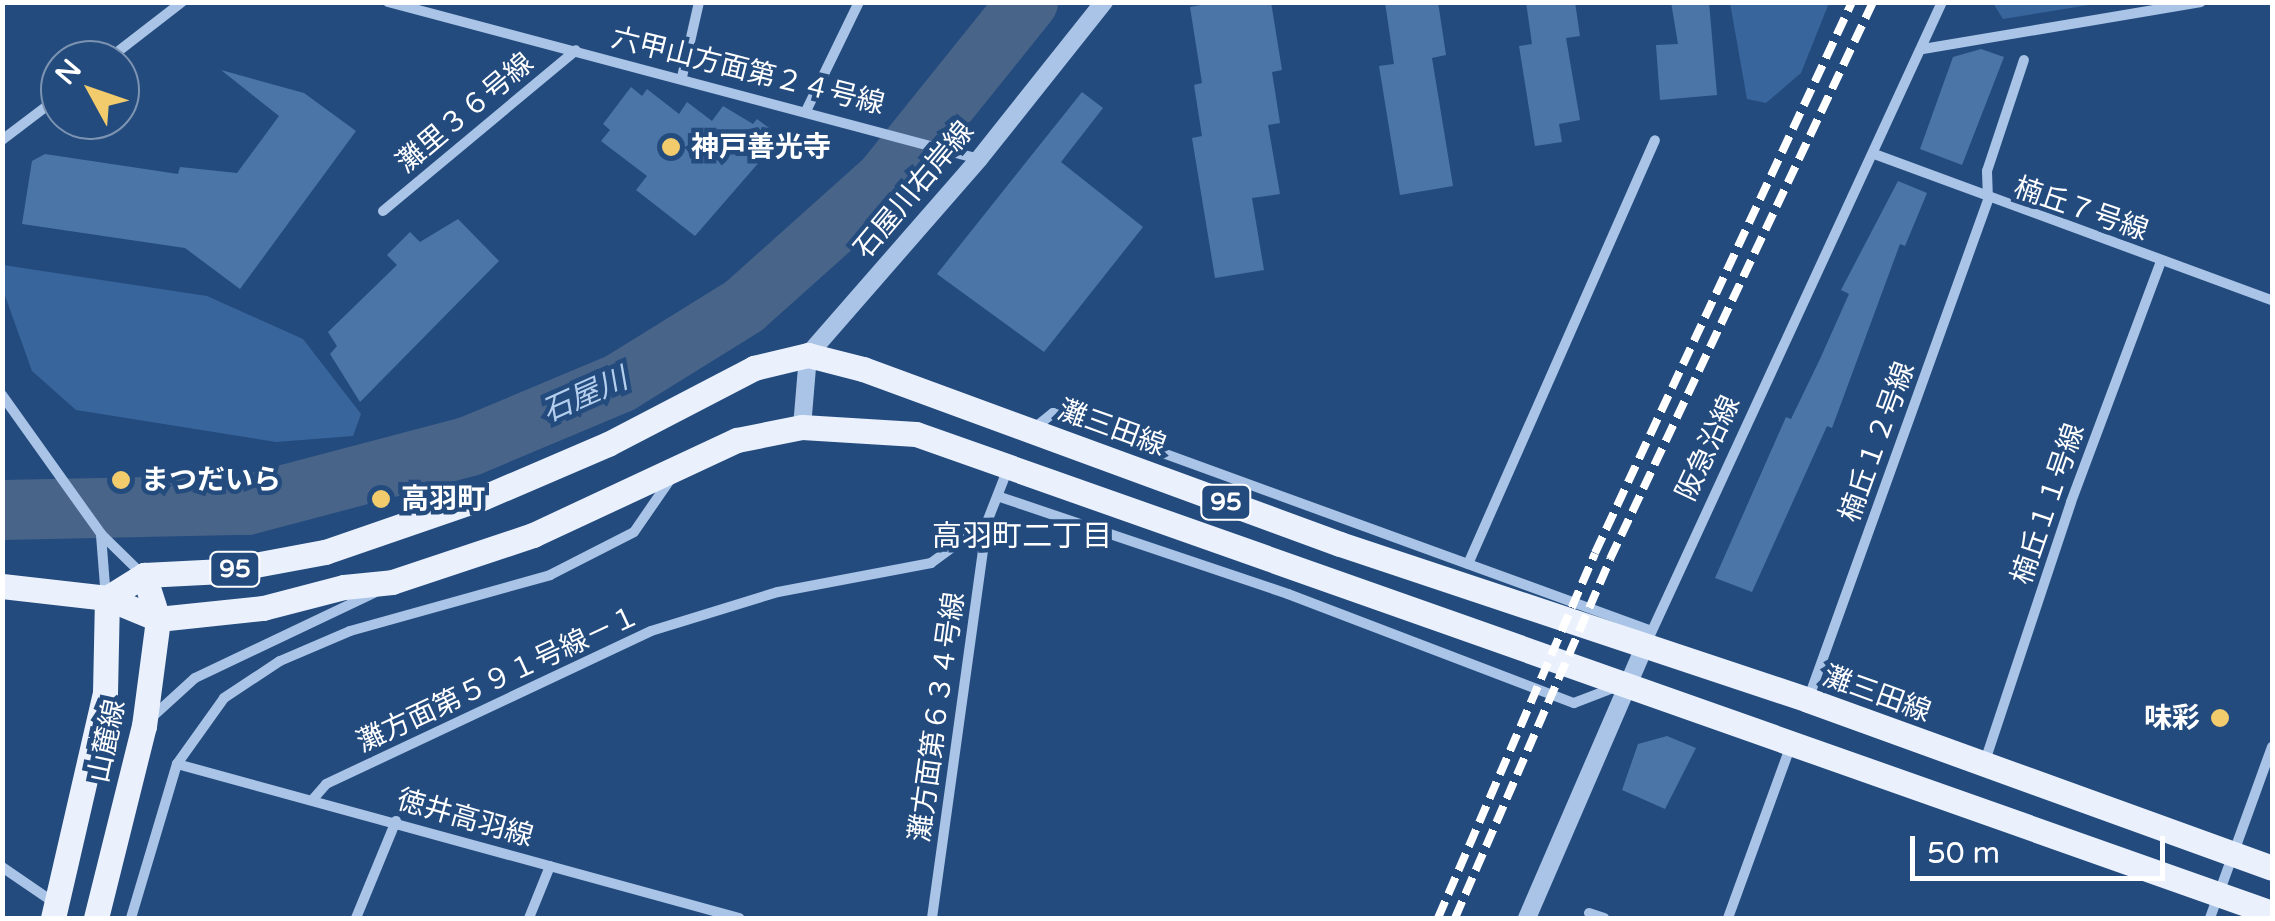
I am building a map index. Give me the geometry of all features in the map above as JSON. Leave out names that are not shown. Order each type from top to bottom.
[{"type":"main road","name":"灘三田線","points":[[808,355],[1648,639],[2272,868]]},
{"type":"main road","name":"95","points":[[106,598],[144,575],[223,571],[325,552],[498,492],[608,444],[754,368],[808,355]]},
{"type":"main road","name":"95","points":[[2,586],[106,598],[158,619],[263,608],[344,586],[392,582],[534,535],[737,440],[802,427],[916,434],[1631,682],[2272,913]]},
{"type":"main road","name":"山麓線","points":[[96,918],[144,726],[158,619],[144,575]]},
{"type":"main road","name":"山麓線","points":[[55,912],[105,693],[106,598]]},
{"type":"street","points":[[133,40],[182,2]]},
{"type":"street","name":"六甲山方面第２４号線","points":[[388,2],[899,133],[979,159]]},
{"type":"street","points":[[682,77],[699,2]]},
{"type":"street","points":[[807,109],[859,2]]},
{"type":"street","name":"石屋川右岸線","points":[[808,355],[979,159],[1104,2]]},
{"type":"street","name":"阪急沿線","points":[[1527,918],[1648,639],[1877,155],[1942,2]]},
{"type":"street","points":[[1923,49],[2201,2]]},
{"type":"street","name":"灘里３６号線","points":[[383,211],[576,50]]},
{"type":"street","name":"楠丘１２号線","points":[[1808,700],[1988,200],[1987,171],[2024,60]]},
{"type":"street","points":[[2,140],[40,111]]},
{"type":"street","points":[[1468,564],[1655,140]]},
{"type":"street","name":"楠丘７号線","points":[[1877,155],[1988,200],[2272,300]]},
{"type":"street","name":"楠丘１１号線","points":[[1984,764],[2071,502],[2161,261]]},
{"type":"street","points":[[802,427],[808,355]]},
{"type":"street","points":[[2,395],[66,478],[101,534],[144,575]]},
{"type":"street","points":[[1032,430],[1053,413],[1468,564],[1648,639]]},
{"type":"street","name":"灘方面第５９１号線－１","points":[[314,798],[326,784],[651,631],[778,592],[906,573],[931,563],[987,522],[1010,466]]},
{"type":"street","points":[[131,918],[177,764],[224,698],[280,661],[350,631],[550,575],[634,532],[678,469]]},
{"type":"street","points":[[1000,498],[1288,594],[1574,704],[1631,682]]},
{"type":"street","name":"灘方面第６３４号線","points":[[932,918],[987,522]]},
{"type":"street","points":[[101,534],[106,598]]},
{"type":"street","points":[[144,726],[195,678],[392,582]]},
{"type":"street","points":[[1728,918],[1792,742]]},
{"type":"street","points":[[2210,918],[2272,746]]},
{"type":"street","name":"徳井高羽線","points":[[177,764],[314,798],[732,918]]},
{"type":"street","points":[[356,918],[396,821]]},
{"type":"street","points":[[529,918],[550,866]]},
{"type":"street","points":[[2,867],[55,912]]},
{"type":"street","points":[[1589,913],[1604,918]]},
{"type":"shaded area","points":[[1730,3],[1829,3],[1801,73],[1766,103],[1747,99]]},
{"type":"shaded area","points":[[1993,3],[2101,3],[2003,19]]},
{"type":"shaded area","points":[[3,265],[207,296],[303,339],[361,414],[353,436],[276,442],[76,410],[32,371],[3,290]]},
{"type":"building","points":[[1217,2],[1271,2],[1282,70],[1272,72],[1280,123],[1268,125],[1280,194],[1252,198],[1264,270],[1215,278],[1192,138],[1202,136],[1194,85],[1202,83],[1190,7]]},
{"type":"building","points":[[1385,2],[1438,2],[1446,55],[1432,58],[1453,186],[1400,195],[1379,66],[1394,64]]},
{"type":"building","points":[[1526,2],[1575,2],[1580,36],[1566,38],[1580,120],[1559,124],[1562,142],[1535,146],[1519,46],[1532,44]]},
{"type":"building","points":[[1671,2],[1709,2],[1717,95],[1660,100],[1656,45],[1678,44]]},
{"type":"building","points":[[1981,49],[2004,57],[1962,165],[1920,149],[1953,57]]},
{"type":"building","points":[[221,70],[304,93],[356,131],[240,289],[185,248],[22,224],[32,161],[45,154],[178,174],[180,167],[237,173],[279,116]]},
{"type":"building","points":[[631,87],[642,96],[647,89],[679,114],[687,102],[712,121],[723,106],[753,124],[757,119],[781,137],[695,236],[636,190],[647,176],[601,141],[610,130],[603,124]]},
{"type":"building","points":[[1082,92],[1103,108],[1061,162],[1143,227],[1044,352],[937,274]]},
{"type":"building","points":[[1898,181],[1927,193],[1905,246],[1900,244],[1832,428],[1827,426],[1752,592],[1715,578],[1786,417],[1791,419],[1849,294],[1841,290]]},
{"type":"building","points":[[458,219],[499,261],[360,402],[330,354],[337,346],[328,332],[397,265],[387,255],[410,232],[420,242]]},
{"type":"building","points":[[1667,736],[1696,748],[1665,809],[1622,790],[1638,744]]},
{"type":"waterway","name":"石屋川","points":[[2,510],[247,505],[470,446],[620,383],[744,306],[884,181],[1028,2]]},
{"type":"railway","points":[[1438,918],[1595,553],[1852,2]]},
{"type":"railway","points":[[1455,918],[1610,559],[1873,2]]},
{"type":"place","name":"神戸善光寺","points":[[671,147]]},
{"type":"place","name":"まつだいら","points":[[121,480]]},
{"type":"place","name":"高羽町","points":[[381,499]]},
{"type":"place","name":"味彩","points":[[2220,718]]},
{"type":"district","name":"高羽町二丁目","points":[[1022,537]]}]
